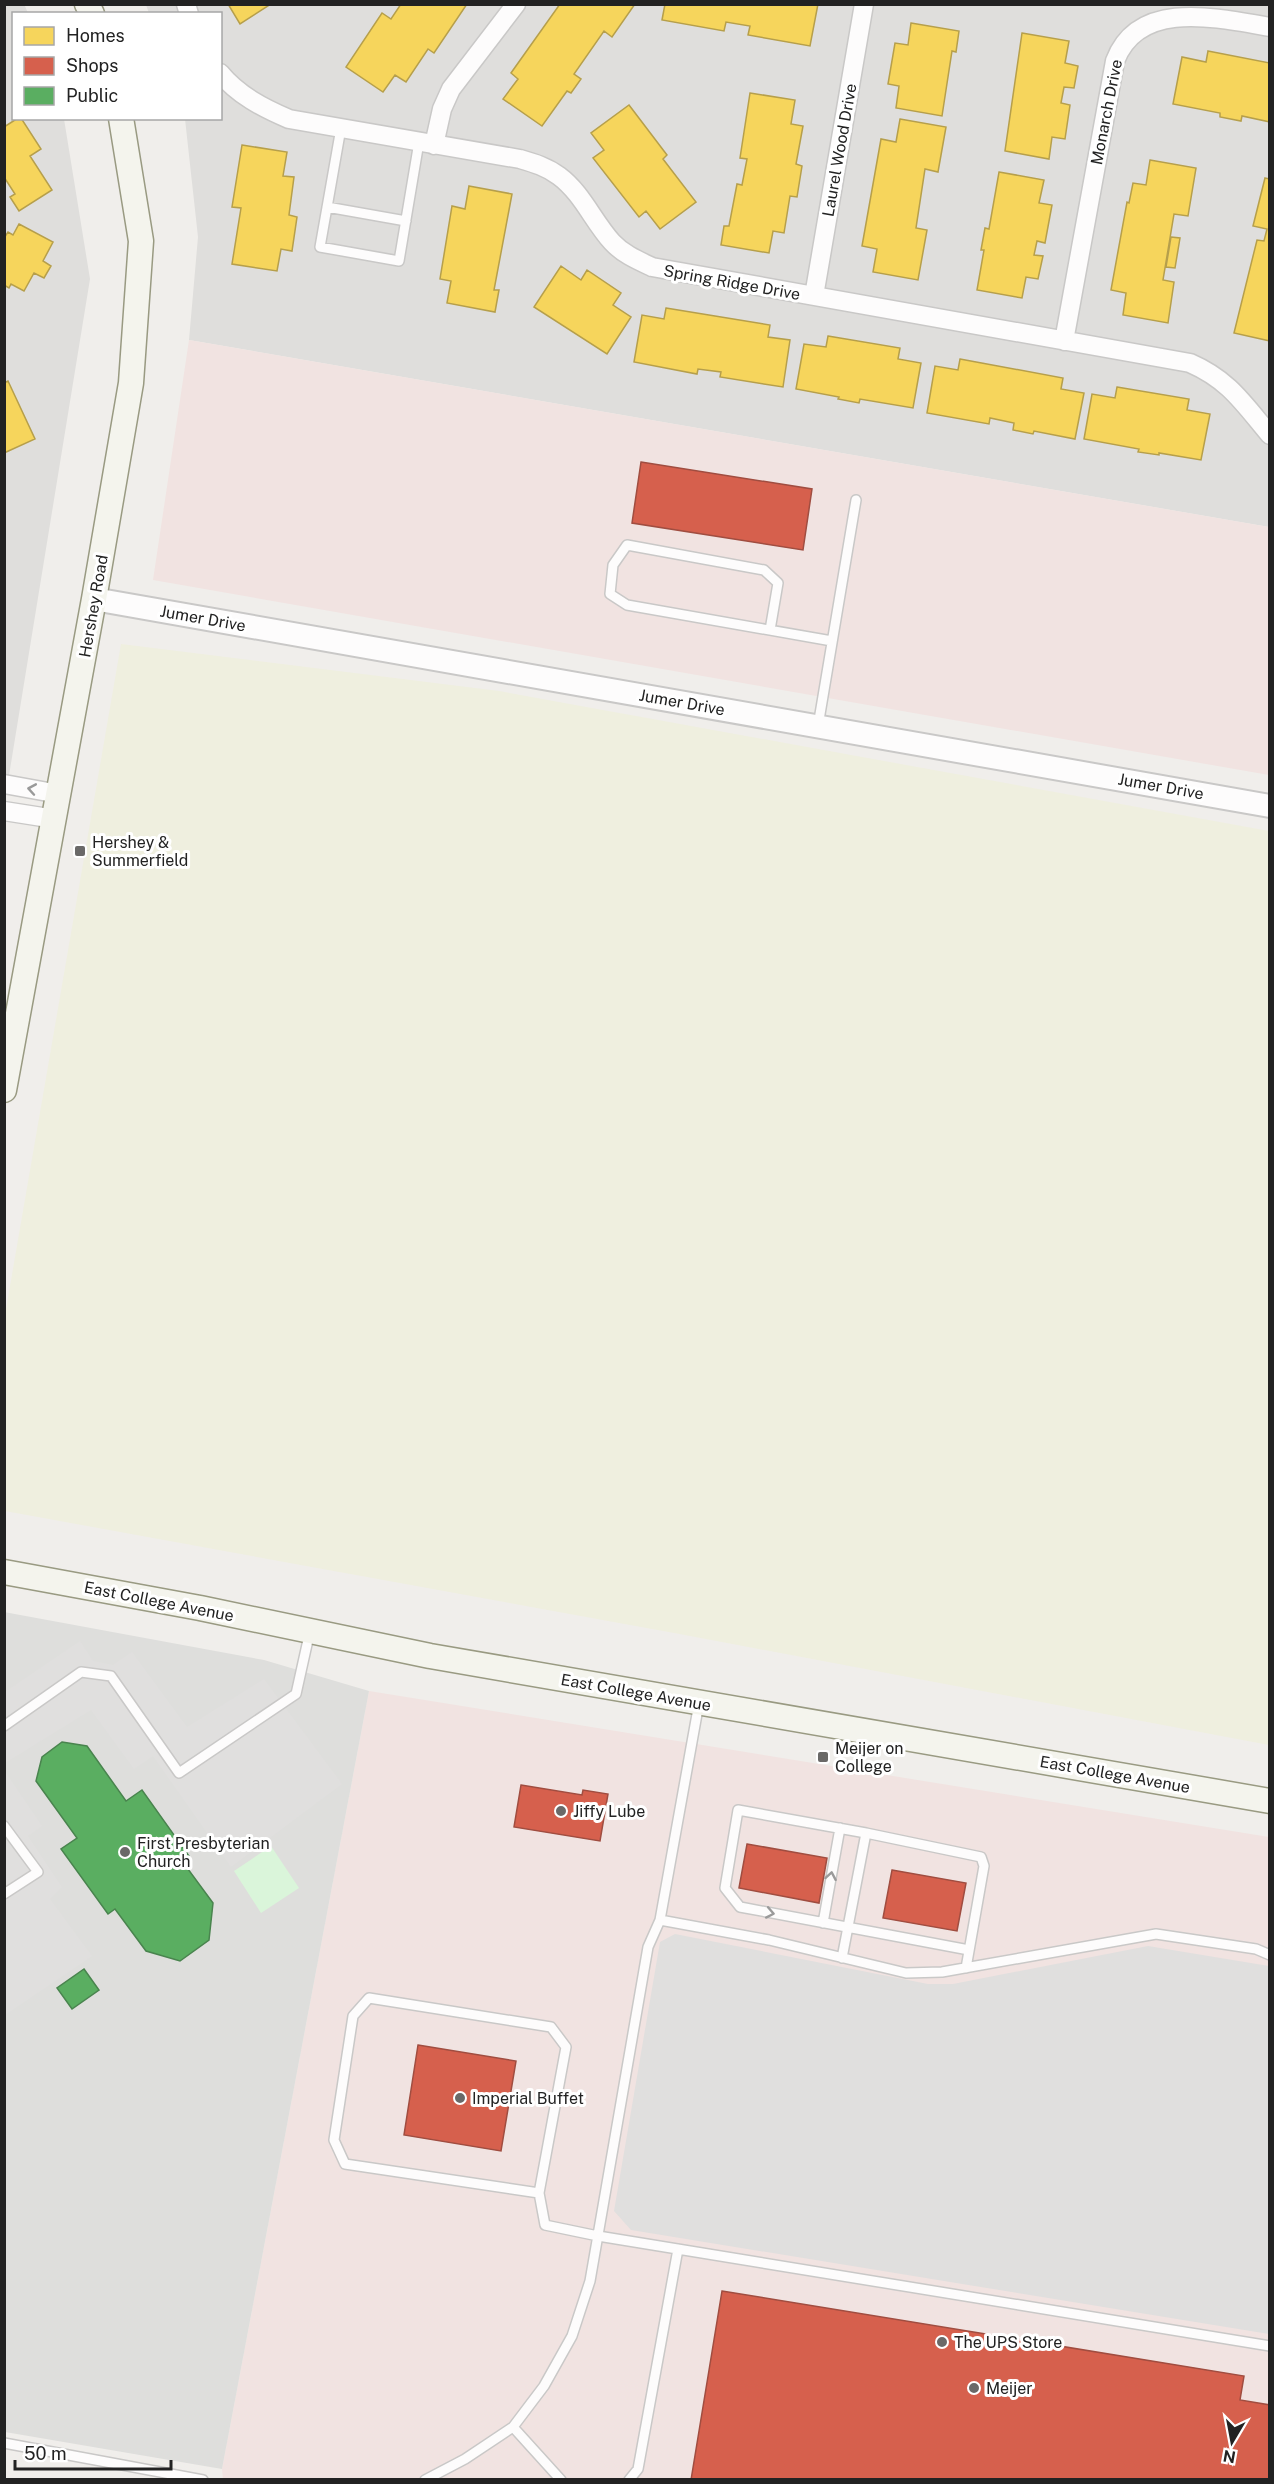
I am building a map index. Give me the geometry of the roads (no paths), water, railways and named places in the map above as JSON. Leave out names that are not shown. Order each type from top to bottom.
[{"type":"main road","name":"Hershey Road","points":[[4,1090],[55,819],[131,383],[141,241],[121,120]]},
{"type":"main road","name":"East College Avenue","points":[[4,1572],[430,1656],[1269,1801]]},
{"type":"street","points":[[427,143],[451,89],[516,4]]},
{"type":"street","name":"Laurel Wood Drive","points":[[814,296],[864,4]]},
{"type":"street","name":"Monarch Drive","points":[[1064,340],[1115,61],[1119,48],[1128,33],[1141,21],[1160,12],[1177,10],[1269,27]]},
{"type":"street","name":"Spring Ridge Drive","points":[[222,75],[245,96],[266,109],[289,118],[520,159],[542,166],[573,189],[614,244],[631,258],[652,267],[1190,363],[1209,371],[1228,385],[1267,427]]},
{"type":"street","name":"Jumer Drive","points":[[94,598],[1269,806]]},
{"type":"street","points":[[4,784],[59,794]]},
{"type":"street","points":[[4,810],[55,819]]},
{"type":"lane","points":[[341,128],[320,247],[399,261],[406,221],[427,143]]},
{"type":"lane","points":[[327,207],[406,221]]},
{"type":"lane","points":[[818,726],[856,500]]},
{"type":"lane","points":[[770,630],[778,583],[764,570],[627,545],[613,565],[610,594],[627,605],[832,641]]},
{"type":"lane","points":[[4,1726],[81,1672],[111,1676],[179,1773],[296,1694],[310,1631]]},
{"type":"lane","points":[[425,2480],[465,2459],[513,2427],[544,2386],[572,2336],[590,2281],[648,1947],[660,1920],[699,1702]]},
{"type":"lane","points":[[966,1968],[984,1866],[981,1857],[738,1810],[726,1888],[740,1907],[969,1950]]},
{"type":"lane","points":[[4,1826],[38,1872],[4,1894]]},
{"type":"lane","points":[[823,1923],[840,1828]]},
{"type":"lane","points":[[842,1958],[866,1833]]},
{"type":"lane","points":[[660,1920],[769,1940],[906,1974],[942,1972],[1156,1934],[1256,1949],[1269,1955]]},
{"type":"lane","points":[[539,2193],[345,2164],[334,2140],[353,2016],[369,1998],[551,2027],[566,2047],[539,2193],[545,2225],[598,2236],[1269,2346]]},
{"type":"lane","points":[[629,2480],[638,2469],[678,2249]]},
{"type":"lane","points":[[513,2427],[561,2480]]},
{"type":"lane","points":[[4,2443],[203,2480]]},
{"type":"place","name":"Hershey & Summerfield","points":[[80,851]]},
{"type":"place","name":"Meijer on College","points":[[823,1757]]},
{"type":"place","name":"Jiffy Lube","points":[[561,1811]]},
{"type":"place","name":"First Presbyterian Church","points":[[125,1852]]},
{"type":"place","name":"Imperial Buffet","points":[[460,2098]]},
{"type":"place","name":"The UPS Store","points":[[942,2342]]},
{"type":"place","name":"Meijer","points":[[974,2388]]}]
